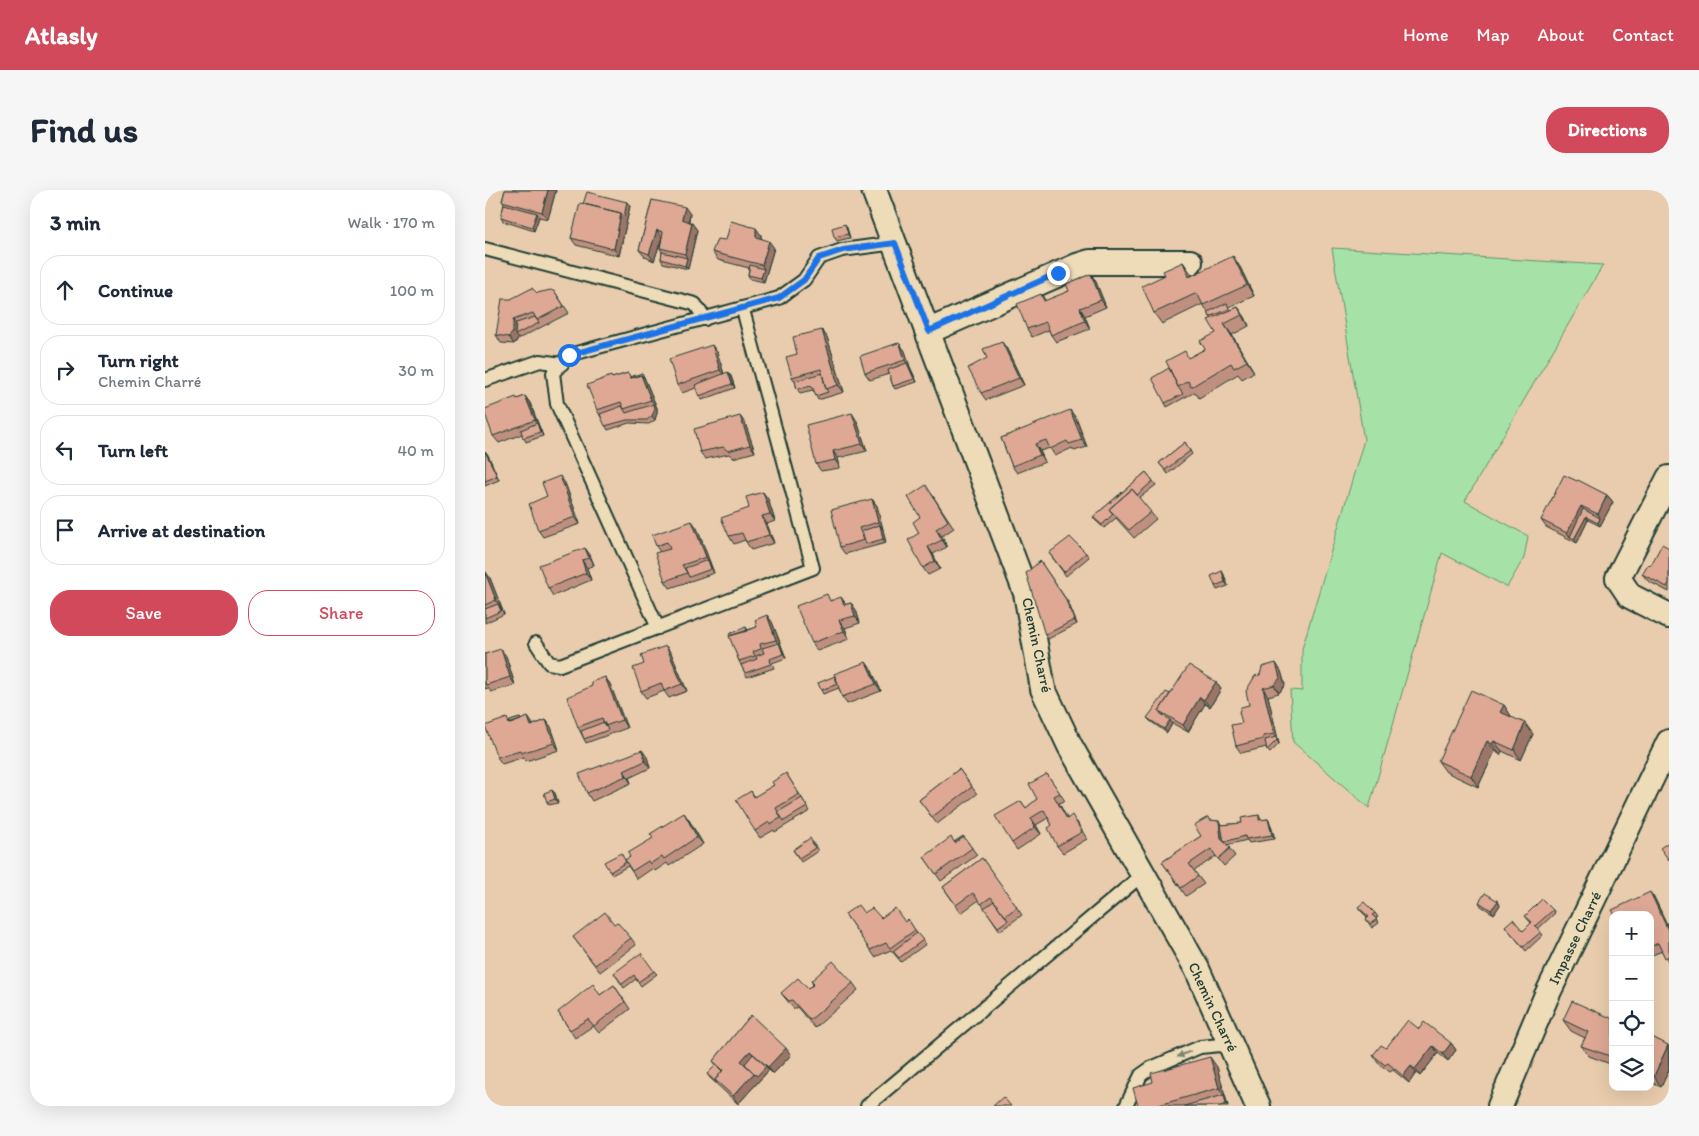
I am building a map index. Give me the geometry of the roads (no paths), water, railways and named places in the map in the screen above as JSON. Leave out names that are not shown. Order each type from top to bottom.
[{"type":"street","name":"Chemin Charré","points":[[878,198],[1026,593],[1043,689],[1071,746],[1142,875],[1197,969],[1258,1106]]},
{"type":"street","points":[[929,331],[1090,262],[1190,262]]},
{"type":"street","points":[[1669,478],[1618,578],[1631,596],[1669,616]]},
{"type":"street","name":"Impasse Charré","points":[[1500,1106],[1546,997],[1662,776],[1669,742]]},
{"type":"lane","points":[[658,628],[557,404],[553,373],[569,355],[743,310],[779,298],[804,280],[819,258],[843,250],[895,243]]},
{"type":"lane","points":[[485,249],[695,304],[705,319]]},
{"type":"lane","points":[[536,643],[549,662],[560,665],[813,568],[743,310]]},
{"type":"lane","points":[[485,380],[540,361],[562,364]]},
{"type":"lane","points":[[867,1106],[1142,875]]},
{"type":"lane","points":[[1126,1106],[1141,1075],[1151,1068],[1200,1047],[1231,1044]]}]
